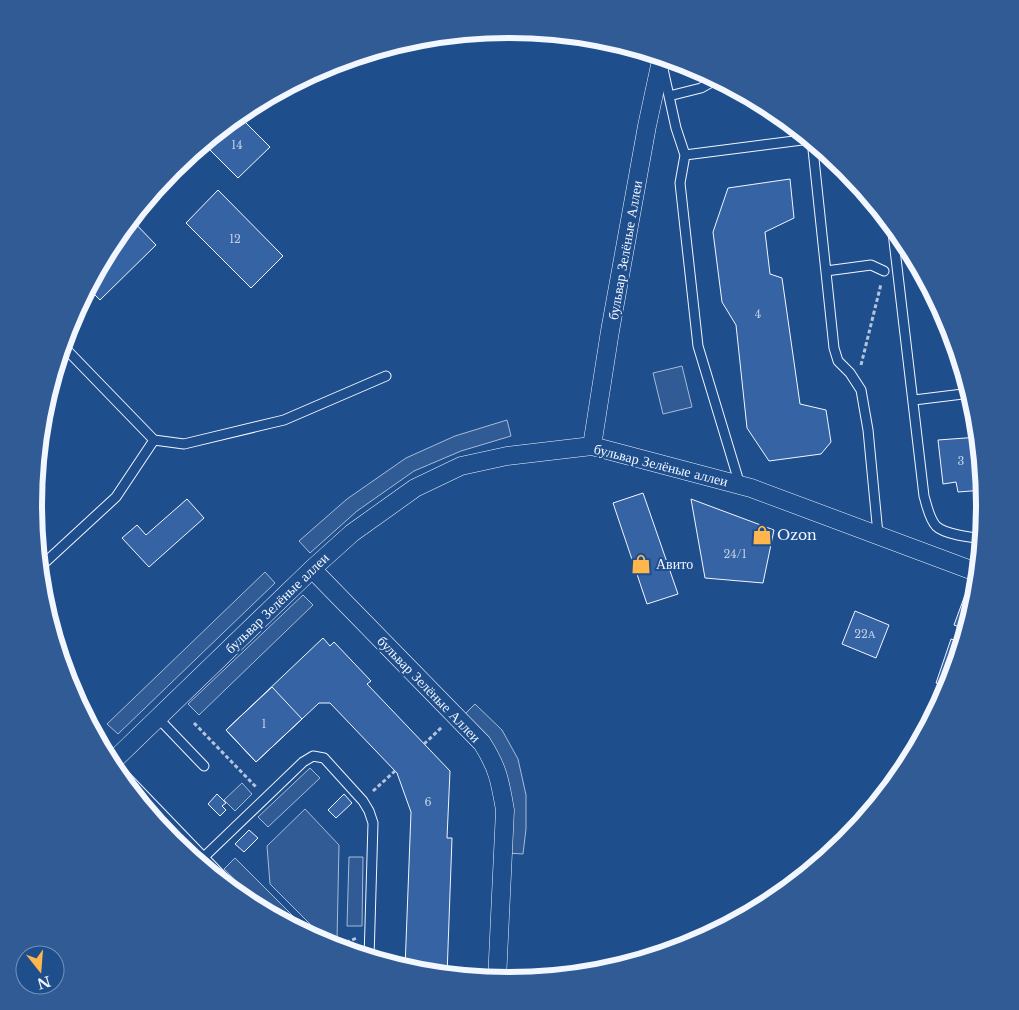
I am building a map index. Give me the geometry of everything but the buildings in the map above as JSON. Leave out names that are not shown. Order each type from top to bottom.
[{"type":"street","name":"бульвар Зелёные Аллеи","points":[[592,446],[610,331],[660,62]]},
{"type":"street","name":"бульвар Зелёные аллеи","points":[[117,758],[312,569],[352,533],[416,488],[461,466],[507,456],[592,446],[740,485],[878,534],[972,570]]},
{"type":"street","name":"бульвар Зелёные Аллеи","points":[[312,569],[482,743],[494,762],[501,784],[505,810],[497,972]]},
{"type":"lane","points":[[662,63],[676,128],[685,155],[680,183],[698,346],[740,485]]},
{"type":"lane","points":[[669,96],[701,88],[710,83]]},
{"type":"lane","points":[[685,155],[801,140]]},
{"type":"lane","points":[[812,149],[834,348],[838,361],[850,373],[861,390],[868,430],[878,534]]},
{"type":"lane","points":[[894,239],[924,496],[929,515],[937,527],[945,531],[976,537]]},
{"type":"lane","points":[[826,271],[871,265],[884,271]]},
{"type":"lane","points":[[68,352],[154,440],[184,444],[284,420],[386,376]]},
{"type":"lane","points":[[914,400],[963,394]]},
{"type":"lane","points":[[46,562],[116,497],[154,440]]},
{"type":"lane","points":[[158,718],[204,766]]},
{"type":"lane","points":[[204,857],[303,762],[313,756],[324,758],[370,811],[373,824],[369,951]]},
{"type":"lane","points":[[146,798],[211,864]]},
{"type":"path","points":[[856,382],[884,271]]},
{"type":"path","points":[[424,744],[455,715]]},
{"type":"path","points":[[194,723],[266,798]]},
{"type":"path","points":[[363,801],[395,771]]},
{"type":"path","points":[[346,943],[370,934]]},
{"type":"shaded area","points":[[682,366],[692,407],[663,414],[653,373]]},
{"type":"shaded area","points":[[507,420],[511,436],[461,451],[414,471],[357,511],[310,553],[299,541],[347,499],[406,458],[455,436]]},
{"type":"shaded area","points":[[265,572],[275,583],[118,734],[107,724]]},
{"type":"shaded area","points":[[303,595],[313,605],[199,715],[188,704]]},
{"type":"shaded area","points":[[475,704],[502,730],[518,759],[526,795],[526,829],[523,854],[507,853],[509,796],[464,715]]},
{"type":"shaded area","points":[[310,768],[320,778],[268,827],[258,817]]},
{"type":"shaded area","points":[[242,783],[252,794],[235,811],[224,800]]},
{"type":"shaded area","points":[[305,809],[339,845],[337,939],[316,930],[270,884],[267,846]]},
{"type":"shaded area","points":[[349,857],[363,857],[362,926],[347,926]]},
{"type":"shaded area","points":[[235,858],[299,922],[250,894],[224,869]]},
{"type":"place","name":"Ozon","points":[[762,535]]},
{"type":"place","name":"Авито","points":[[641,564]]}]
